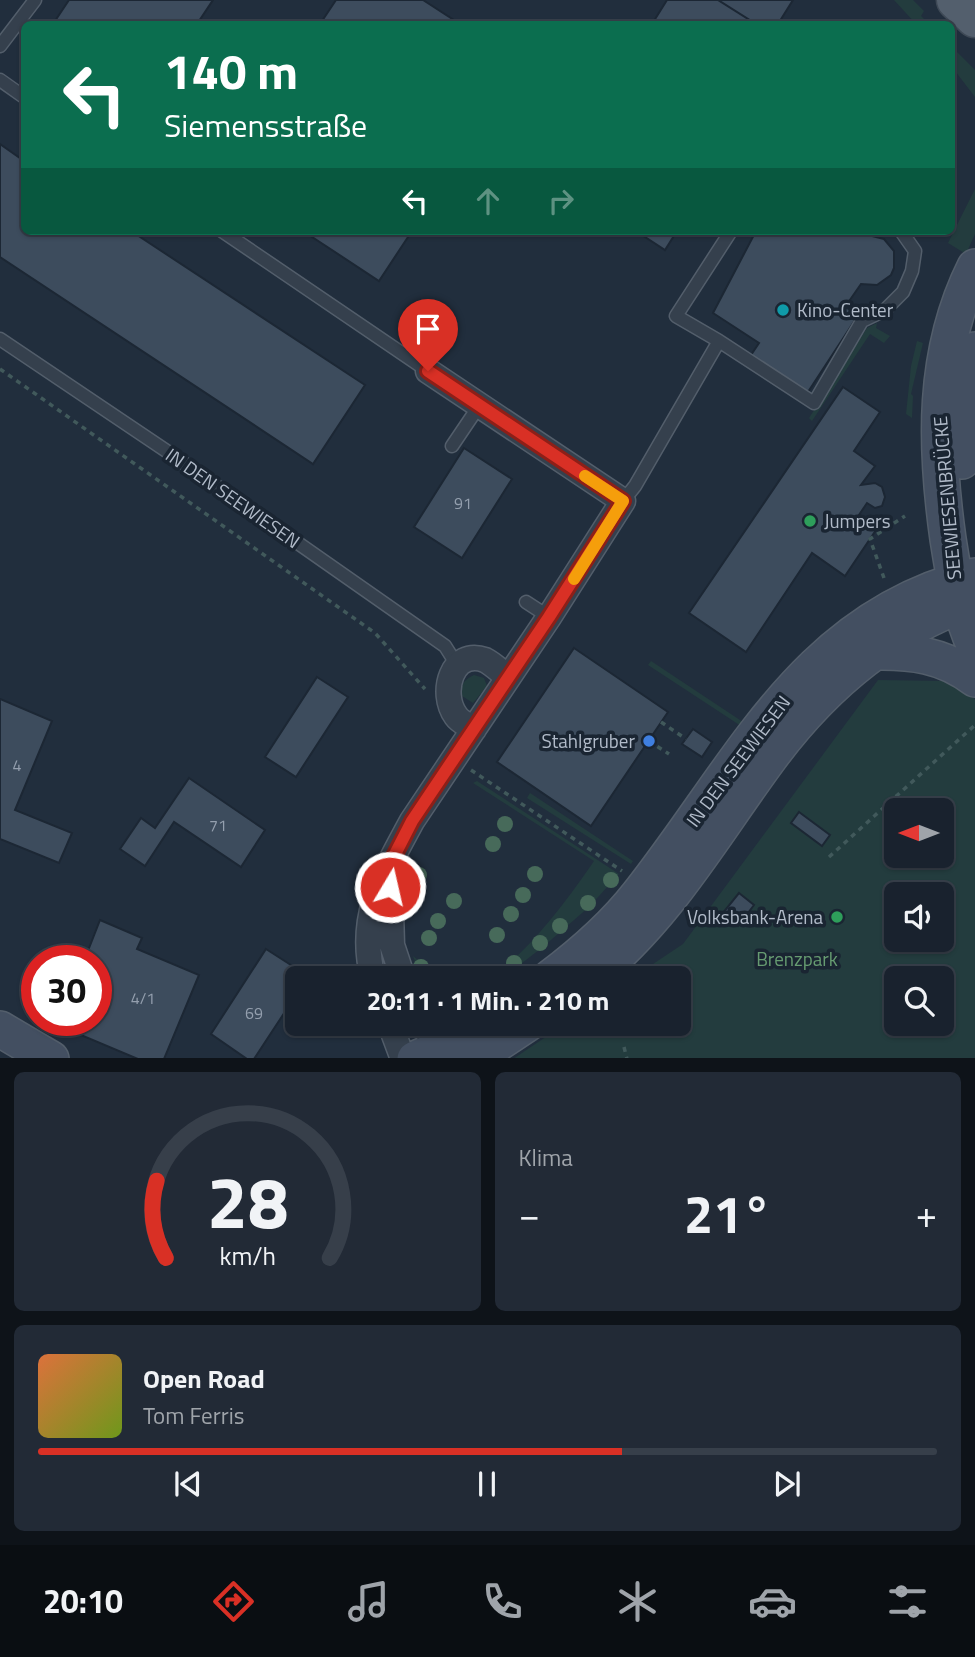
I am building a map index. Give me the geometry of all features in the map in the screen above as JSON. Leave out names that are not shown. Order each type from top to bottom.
[{"type":"main road","points":[[956,0],[975,18]]},
{"type":"street","name":"SEEWIESENBRÜCKE","points":[[968,583],[945,509],[939,399],[947,338],[975,267]]},
{"type":"street","name":"SEEWIESENBRÜCKE","points":[[975,350],[964,399],[962,452],[968,583],[975,647]]},
{"type":"street","points":[[370,966],[369,920],[377,889],[412,821],[623,501],[428,371]]},
{"type":"street","name":"IN DEN SEEWIESEN","points":[[604,966],[628,944],[682,883],[768,760],[792,729],[835,683],[873,652],[937,614],[968,583]]},
{"type":"street","name":"IN DEN SEEWIESEN","points":[[564,966],[616,920],[652,877],[765,722],[811,668],[849,636],[885,611],[921,592],[968,583]]},
{"type":"street","points":[[873,652],[897,651],[928,655],[958,666],[975,678]]},
{"type":"street","points":[[474,729],[457,718],[448,701],[448,680],[457,666],[470,658],[486,661],[508,677]]},
{"type":"street","points":[[390,864],[392,946],[399,966]]},
{"type":"street","points":[[0,1029],[49,1058]]},
{"type":"street","points":[[394,1036],[403,1058]]},
{"type":"street","points":[[429,1048],[456,1036]]},
{"type":"street","points":[[476,1058],[509,1036]]},
{"type":"lane","points":[[0,46],[35,0]]},
{"type":"lane","points":[[0,80],[21,95]]},
{"type":"lane","points":[[228,235],[428,371]]},
{"type":"lane","points":[[728,235],[676,316],[814,403],[862,321],[885,310],[903,292],[912,271],[915,251],[904,235]]},
{"type":"lane","name":"IN DEN SEEWIESEN","points":[[0,339],[165,450],[444,646],[457,666]]},
{"type":"lane","points":[[623,501],[635,486],[719,341]]},
{"type":"lane","points":[[452,446],[479,406]]},
{"type":"lane","points":[[526,602],[549,617]]},
{"type":"path","points":[[0,369],[375,633],[428,693]]},
{"type":"path","points":[[884,578],[870,540],[905,516]]},
{"type":"path","points":[[662,722],[686,739]]},
{"type":"path","points":[[830,858],[975,725]]},
{"type":"path","points":[[649,741],[669,754]]},
{"type":"path","points":[[454,760],[625,873],[652,877]]},
{"type":"path","points":[[624,1047],[627,1058]]},
{"type":"green space","points":[[894,0],[913,0],[924,11],[921,16],[926,21],[913,21]]},
{"type":"green space","points":[[955,50],[975,70],[975,97],[955,71]]},
{"type":"green space","points":[[975,189],[975,234],[966,254],[948,243],[952,235],[955,235],[955,229]]},
{"type":"green space","points":[[877,323],[876,328],[890,336],[884,343],[870,334],[812,421],[809,418],[867,328]]},
{"type":"green space","points":[[917,341],[923,343],[911,394],[912,418],[906,414],[911,366]]},
{"type":"green space","points":[[651,661],[743,722],[741,726],[648,665]]},
{"type":"green space","points":[[474,675],[484,678],[487,686],[473,703],[462,696],[462,685]]},
{"type":"green space","name":"Brenzpark","points":[[878,680],[943,681],[975,699],[975,1058],[514,1058],[547,1036],[691,1036],[691,966],[650,966],[683,944]]},
{"type":"green space","points":[[477,781],[619,874],[589,907],[518,966],[506,966],[548,923],[594,861],[473,783]]},
{"type":"green space","points":[[530,793],[633,861],[631,864],[527,798]]},
{"type":"green space","points":[[413,956],[425,966],[417,966]]},
{"type":"building","points":[[69,0],[213,0],[199,21],[55,21]]},
{"type":"building","points":[[336,0],[423,0],[455,21],[322,21]]},
{"type":"building","points":[[667,0],[718,0],[751,21],[654,21]]},
{"type":"building","points":[[718,0],[793,0],[780,21],[751,21]]},
{"type":"building","points":[[0,144],[21,159],[21,235],[137,235],[365,385],[313,464],[0,257]]},
{"type":"building","points":[[309,235],[409,235],[379,281]]},
{"type":"building","points":[[642,235],[674,235],[665,250]]},
{"type":"building","name":"Kino-Center","points":[[754,235],[868,235],[884,239],[894,251],[894,268],[891,275],[877,285],[861,284],[845,307],[859,314],[806,395],[749,358],[759,343],[713,313]]},
{"type":"building","name":"Jumpers","points":[[843,387],[880,412],[854,451],[875,466],[861,485],[875,483],[882,487],[885,497],[882,506],[875,508],[867,503],[859,515],[878,527],[845,576],[812,553],[746,652],[689,613]]},
{"type":"building","points":[[464,448],[512,479],[462,558],[414,527]]},
{"type":"building","points":[[574,648],[668,712],[591,826],[497,762]]},
{"type":"building","points":[[317,677],[348,697],[296,777],[265,757]]},
{"type":"building","points":[[0,699],[52,721],[15,810],[72,833],[59,863],[0,839]]},
{"type":"building","points":[[693,729],[712,742],[702,757],[682,744]]},
{"type":"building","points":[[189,778],[265,830],[241,867],[174,822],[145,866],[120,849],[141,818],[155,828]]},
{"type":"building","points":[[799,812],[830,835],[822,846],[791,823]]},
{"type":"building","points":[[739,893],[754,905],[738,926],[722,914]]},
{"type":"building","points":[[100,920],[142,938],[137,949],[199,975],[164,1058],[136,1058],[83,1036],[112,1036],[112,945],[90,945]]},
{"type":"building","points":[[266,949],[292,966],[285,966],[285,1012],[255,1058],[246,1058],[211,1034]]},
{"type":"slow traffic","points":[[574,579],[623,501],[585,476]]},
{"type":"place","name":"Kino-Center","points":[[783,310]]},
{"type":"place","name":"Jumpers","points":[[810,521]]},
{"type":"place","name":"Stahlgruber","points":[[649,741]]},
{"type":"place","name":"Volksbank-Arena","points":[[837,917]]},
{"type":"route","points":[[390,887],[390,864],[412,821],[623,501],[428,371]]}]
